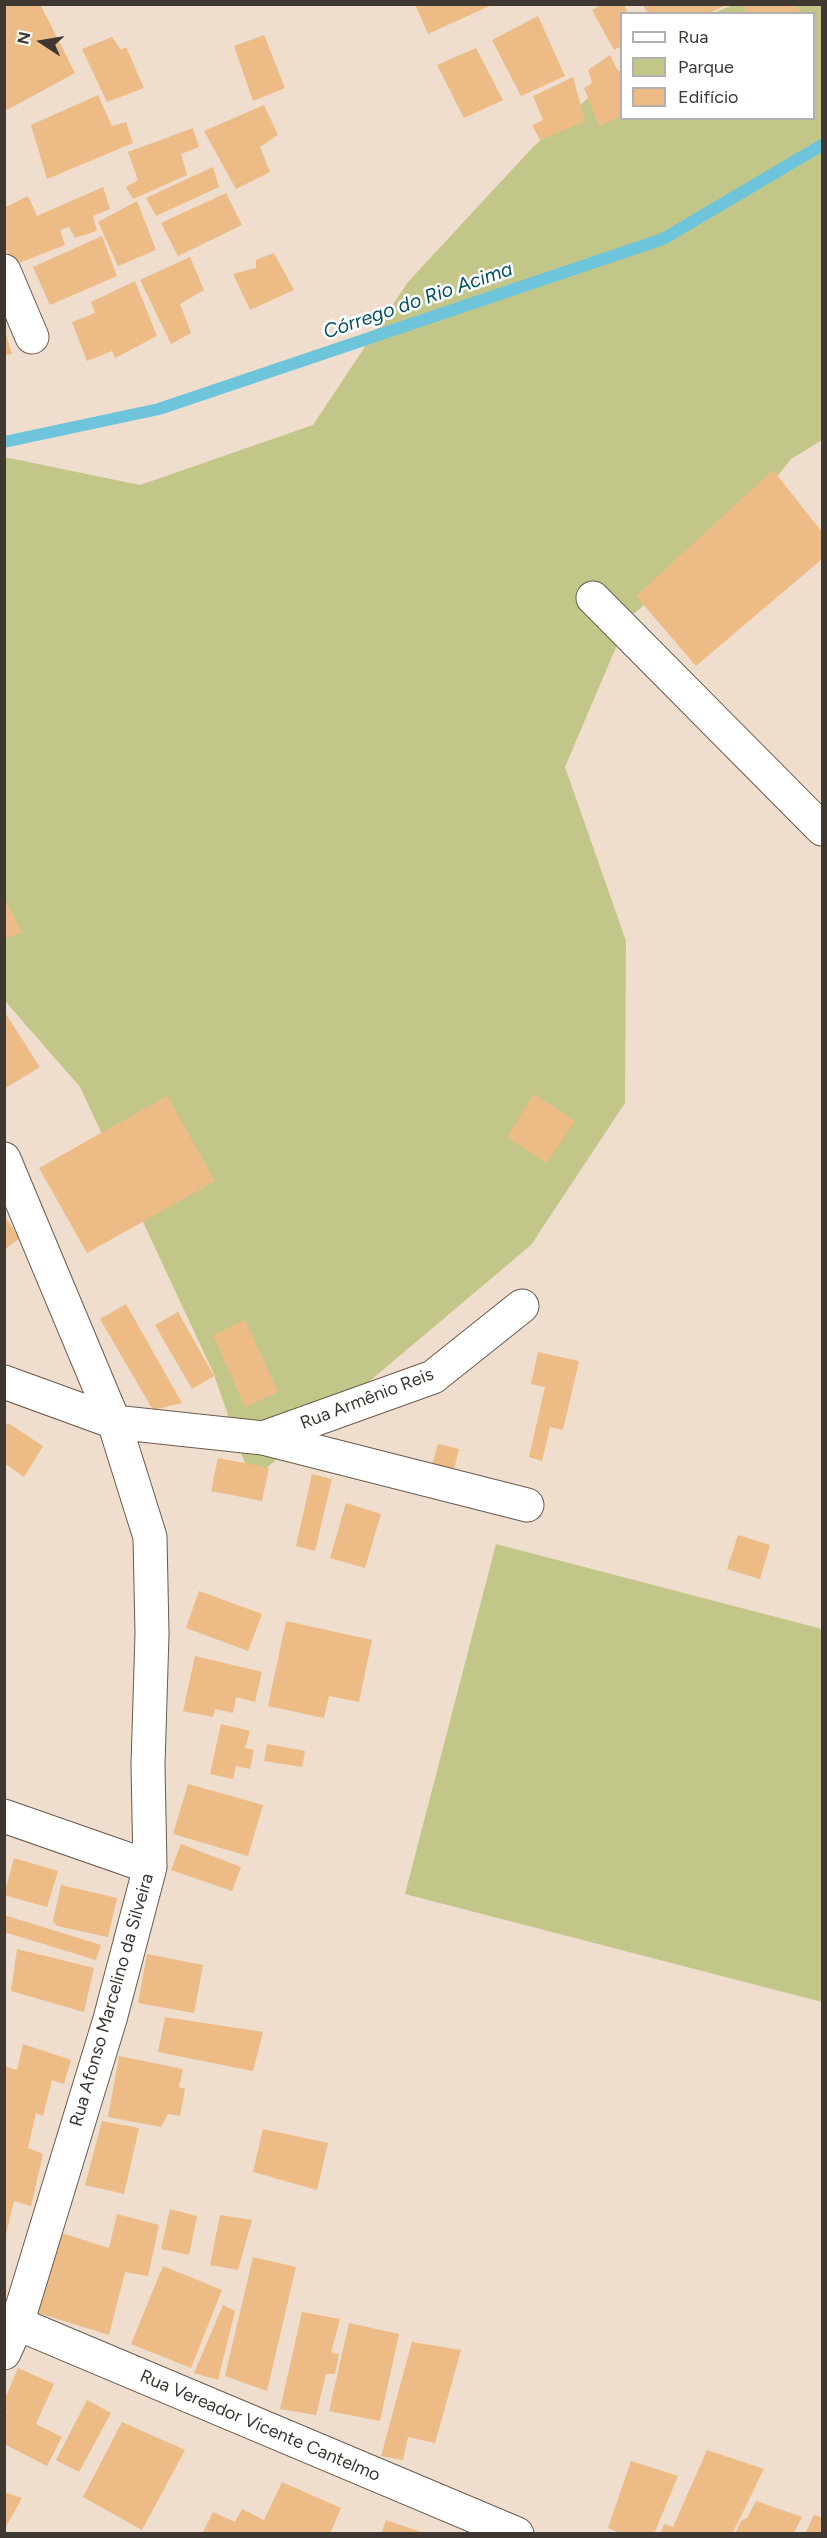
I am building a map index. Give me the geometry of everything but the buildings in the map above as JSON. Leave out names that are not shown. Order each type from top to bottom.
[{"type":"street","points":[[4,271],[32,337]]},
{"type":"street","points":[[593,598],[822,829]]},
{"type":"street","name":"Rua Afonso Marcelino da Silveira","points":[[4,1159],[114,1422],[150,1537],[152,1634],[148,1765],[150,1867],[110,2019],[9,2332]]},
{"type":"street","name":"Rua Armênio Reis","points":[[263,1438],[433,1377],[522,1306]]},
{"type":"street","name":"Rua Armênio Reis","points":[[4,1382],[114,1422],[263,1438],[527,1505]]},
{"type":"street","points":[[4,1816],[150,1867]]},
{"type":"street","name":"Rua Vereador Vicente Cantelmo","points":[[9,2332],[517,2534]]},
{"type":"green space","points":[[733,5],[822,5],[822,440],[791,459],[747,514],[628,619],[565,767],[626,941],[625,1103],[531,1245],[251,1481],[213,1372],[80,1087],[5,1001],[4,457],[140,485],[313,425],[408,282],[533,147],[620,70],[620,120],[815,120],[815,12],[716,12]]},
{"type":"green space","points":[[496,1544],[822,1629],[822,2002],[405,1894]]},
{"type":"waterway","name":"Córrego do Rio Acima","points":[[4,442],[159,409],[663,239],[822,145]]}]
